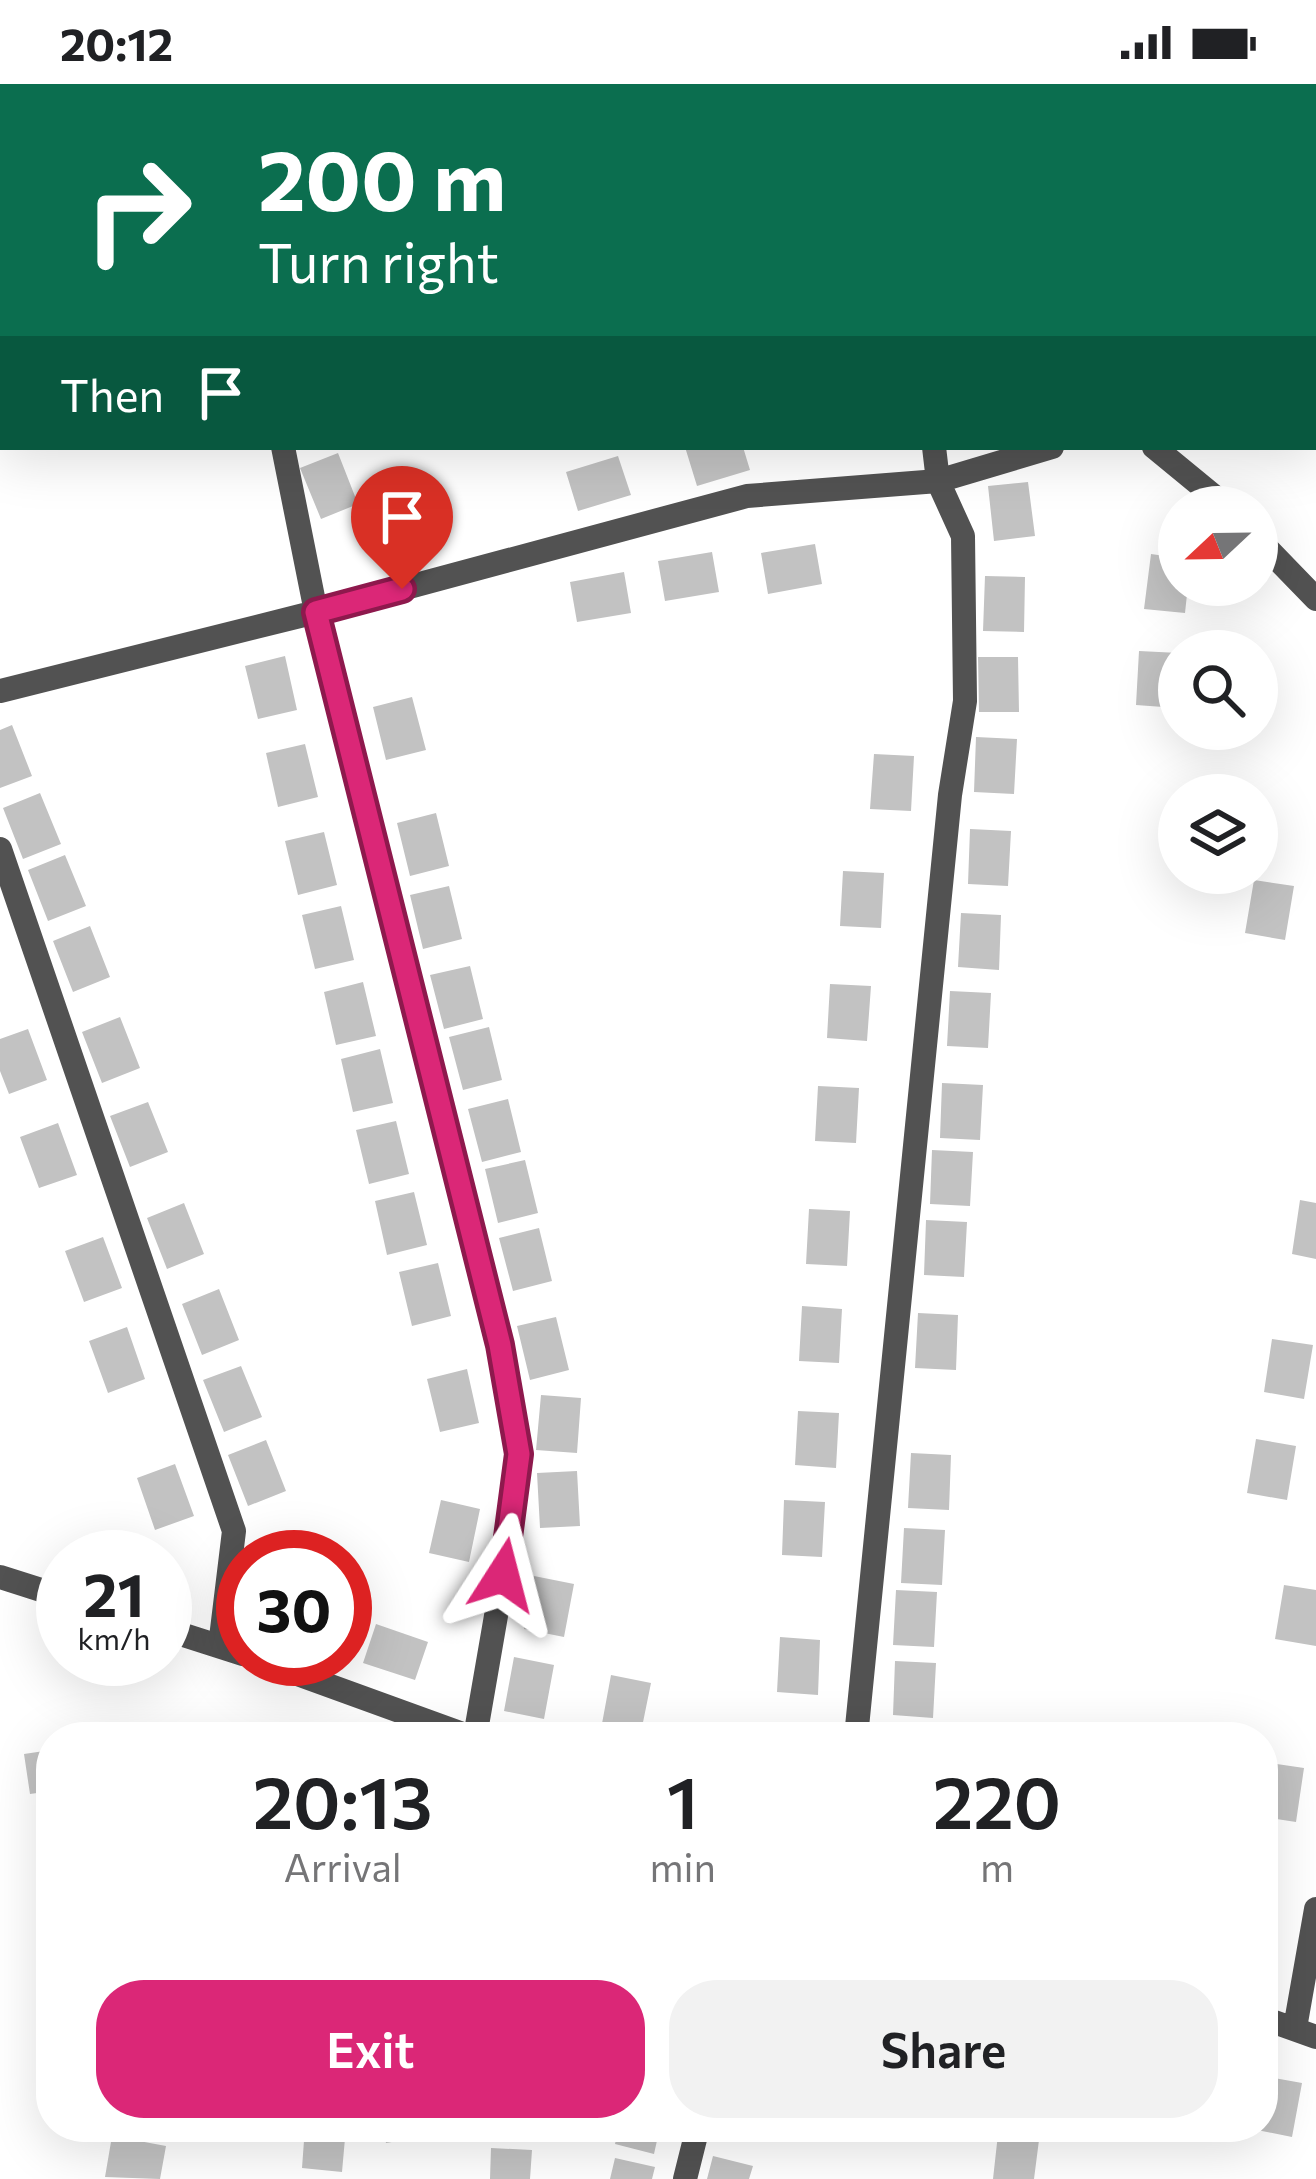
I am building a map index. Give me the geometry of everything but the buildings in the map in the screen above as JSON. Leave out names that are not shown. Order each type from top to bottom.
[{"type":"street","points":[[284,450],[316,612],[500,1345],[519,1454],[510,1534],[476,1722]]},
{"type":"street","points":[[857,1722],[950,796],[965,701],[963,536],[938,481],[934,450]]},
{"type":"street","points":[[0,692],[748,496],[938,481],[1042,450]]},
{"type":"street","points":[[1158,450],[1201,486]]},
{"type":"street","points":[[1278,560],[1316,599]]},
{"type":"street","points":[[0,849],[234,1530]]},
{"type":"street","points":[[0,1577],[36,1588]]},
{"type":"street","points":[[331,1686],[431,1722]]},
{"type":"street","points":[[1305,2032],[1316,1909]]},
{"type":"street","points":[[685,2179],[694,2142]]},
{"type":"route","points":[[402,589],[316,612],[500,1345],[519,1454],[503,1575]]}]
